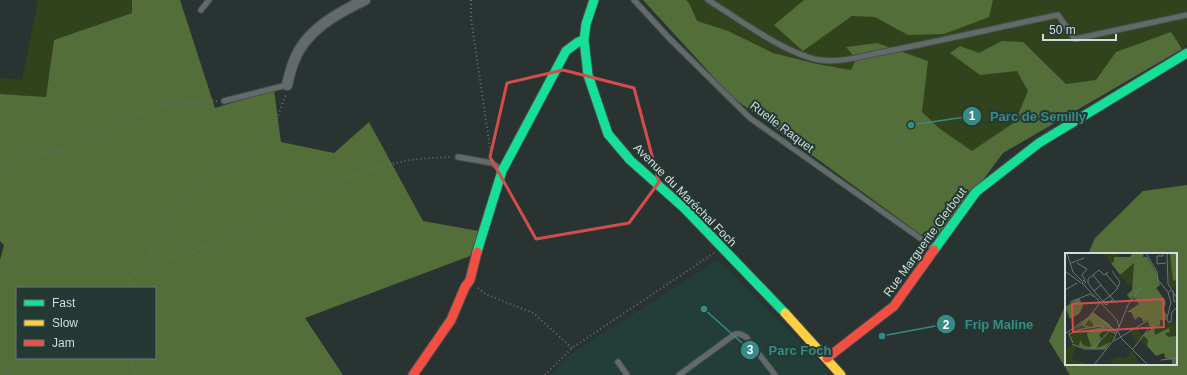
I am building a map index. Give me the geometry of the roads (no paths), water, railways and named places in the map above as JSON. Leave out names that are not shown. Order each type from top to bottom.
[{"type":"street","points":[[287,84],[294,60],[308,37],[340,12],[364,0]]},
{"type":"street","name":"Avenue du Maréchal Foch","points":[[594,0],[586,24],[584,40],[588,75],[595,100],[608,134],[630,160],[684,208],[769,295],[841,375]]},
{"type":"street","points":[[413,375],[451,320],[465,287],[470,280],[472,268],[502,171],[566,51],[578,42],[584,40]]},
{"type":"street","name":"Rue Marguerite Clerbout","points":[[827,358],[894,306],[976,192],[1039,143],[1187,52]]},
{"type":"lane","points":[[201,10],[209,0]]},
{"type":"lane","name":"Ruelle Raquet","points":[[634,0],[669,38],[750,118],[935,249]]},
{"type":"lane","points":[[708,0],[754,29],[800,55],[820,60],[842,60],[1058,15],[1075,39],[1187,15]]},
{"type":"lane","points":[[224,101],[287,84]]},
{"type":"lane","points":[[458,157],[492,163],[502,171]]},
{"type":"lane","points":[[679,375],[735,334],[740,334],[746,337],[775,375]]},
{"type":"lane","points":[[618,362],[627,375]]},
{"type":"place","name":"Parc de Semilly","points":[[911,125]]},
{"type":"place","name":"Parc Foch","points":[[704,309]]},
{"type":"place","name":"Frip Maline","points":[[882,336]]}]
